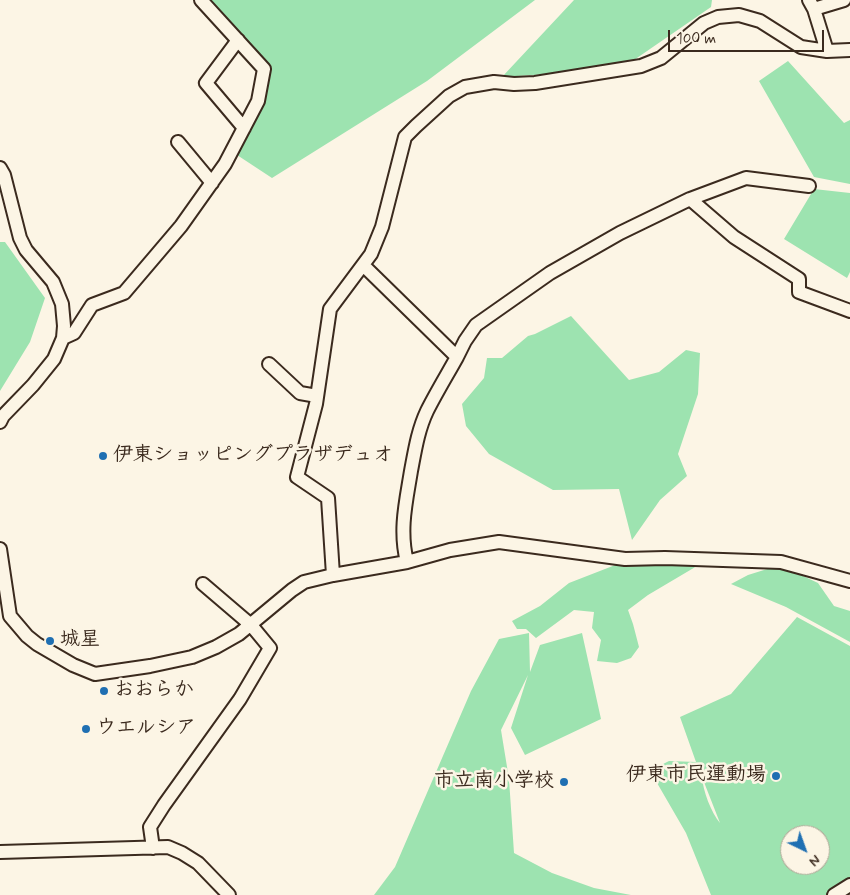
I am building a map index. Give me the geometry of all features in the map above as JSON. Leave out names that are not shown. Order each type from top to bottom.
[{"type":"street","points":[[63,338],[74,333],[92,305],[124,293],[181,226],[225,164],[258,101],[264,69],[201,0]]},
{"type":"street","points":[[828,51],[812,4],[844,0]]},
{"type":"street","points":[[333,575],[328,498],[298,477],[317,396],[330,309],[371,254],[382,227],[406,137],[416,126],[449,96],[465,87],[494,82],[514,84],[535,83],[642,66],[661,58],[704,23],[718,16],[739,16],[760,21],[801,47],[828,51],[850,50]]},
{"type":"street","points":[[238,40],[206,83],[244,128]]},
{"type":"street","points":[[178,142],[212,183]]},
{"type":"street","points":[[0,168],[4,175],[20,238],[26,250],[53,282],[62,304],[64,326],[63,338],[54,359],[33,385],[3,416],[0,422]]},
{"type":"street","points":[[407,562],[403,549],[403,520],[420,427],[465,341],[476,325],[550,273],[620,233],[690,199],[746,178],[808,186]]},
{"type":"street","points":[[690,199],[734,237],[799,279],[799,292],[850,311]]},
{"type":"street","points":[[363,265],[457,357]]},
{"type":"street","points":[[269,364],[300,393],[317,396]]},
{"type":"street","points":[[0,549],[5,617],[37,644],[73,665],[95,674],[150,666],[192,657],[216,647],[239,634],[304,582],[407,562],[450,550],[499,542],[625,559],[665,558],[781,562],[850,581]]},
{"type":"street","points":[[153,848],[150,827],[240,699],[270,648],[251,625],[203,584]]},
{"type":"street","points":[[0,852],[168,847],[198,863],[229,895]]},
{"type":"street","points":[[834,895],[850,885]]},
{"type":"green space","points":[[207,0],[535,0],[427,81],[272,178],[234,153],[269,68]]},
{"type":"green space","points":[[574,0],[712,0],[711,7],[634,60],[564,73],[502,77]]},
{"type":"green space","points":[[788,61],[844,123],[850,120],[850,184],[814,177],[759,81]]},
{"type":"green space","points":[[814,189],[850,193],[850,272],[847,278],[784,239]]},
{"type":"green space","points":[[0,242],[5,242],[45,298],[30,342],[0,391]]},
{"type":"green space","points":[[571,316],[629,380],[659,372],[686,350],[700,353],[698,394],[678,454],[687,476],[660,500],[632,540],[619,489],[553,490],[489,454],[466,426],[462,404],[484,378],[487,358],[502,358],[528,336]]},
{"type":"green space","points":[[623,562],[697,566],[648,595],[628,610],[639,647],[631,658],[617,663],[597,661],[601,640],[592,628],[594,612],[574,610],[536,638],[526,629],[517,629],[512,621],[540,606],[569,583]]},
{"type":"green space","points":[[780,565],[818,583],[834,606],[850,611],[850,642],[786,607],[731,584],[748,575]]},
{"type":"green space","name":"伊東市民運動場","points":[[797,617],[850,646],[850,884],[832,895],[711,895],[686,833],[653,776],[657,767],[669,761],[696,762],[680,717],[731,694]],"holes":[[[702,777],[720,823],[708,801]]]},
{"type":"green space","points":[[529,633],[530,672],[540,645],[582,633],[601,719],[525,755],[511,728],[528,675],[501,730],[509,779],[514,853],[552,873],[594,888],[631,895],[374,895],[395,867],[471,691],[499,639]]},
{"type":"place","name":"伊東ショッピングプラザデュオ","points":[[103,456]]},
{"type":"place","name":"城星","points":[[50,641]]},
{"type":"place","name":"おおらか","points":[[104,691]]},
{"type":"place","name":"ウエルシア","points":[[86,729]]},
{"type":"place","name":"伊東市民運動場","points":[[776,776]]},
{"type":"place","name":"市立南小学校","points":[[564,782]]}]
